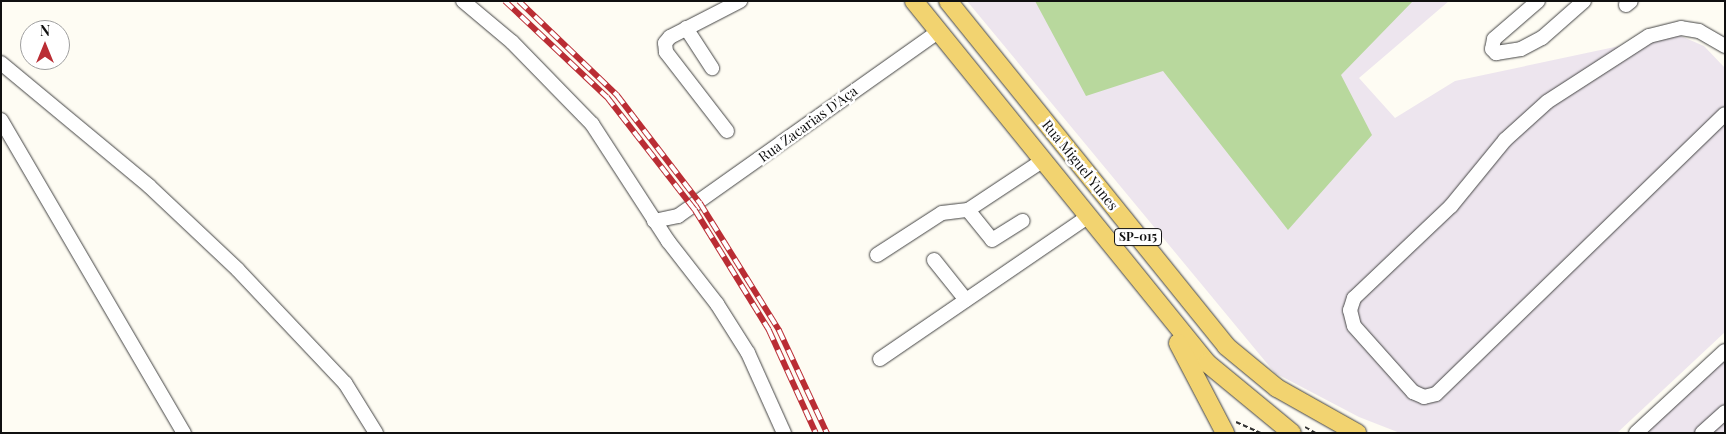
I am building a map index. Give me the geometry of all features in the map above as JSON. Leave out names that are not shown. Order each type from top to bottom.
[{"type":"main road","name":"Rua Miguel Yunes","points":[[914,1],[1149,295],[1207,363],[1292,433]]},
{"type":"main road","name":"Rua Miguel Yunes","points":[[948,1],[1226,346],[1247,366],[1298,401],[1358,433]]},
{"type":"main road","points":[[939,31],[958,28],[983,45]]},
{"type":"main road","points":[[1149,295],[1201,380],[1225,433]]},
{"type":"street","points":[[463,1],[512,42],[592,124],[654,221],[717,304],[748,353],[784,433]]},
{"type":"street","points":[[727,132],[666,52],[670,36],[740,1]]},
{"type":"street","points":[[1538,1],[1494,39],[1492,49],[1496,53],[1521,49],[1542,38],[1584,1]]},
{"type":"street","points":[[686,28],[712,68]]},
{"type":"street","points":[[1725,46],[1699,31],[1681,28],[1649,36],[1547,102],[1505,140],[1451,206],[1354,298],[1350,310],[1354,326],[1413,392],[1424,397],[1436,394],[1725,114]]},
{"type":"street","name":"Rua Zacarias D'Aça","points":[[678,216],[939,31]]},
{"type":"street","points":[[1,63],[149,186],[238,270],[345,383],[376,433]]},
{"type":"street","points":[[1,120],[184,433]]},
{"type":"street","points":[[878,255],[942,213],[968,210],[1042,161]]},
{"type":"street","points":[[968,210],[992,240],[1023,221]]},
{"type":"street","points":[[654,221],[678,216]]},
{"type":"street","points":[[668,241],[678,216]]},
{"type":"street","points":[[880,359],[1087,217]]},
{"type":"street","points":[[934,260],[966,300]]},
{"type":"street","points":[[1636,433],[1725,351]]},
{"type":"street","points":[[1702,433],[1725,412]]},
{"type":"path","points":[[1239,420],[1261,433]]},
{"type":"shaded area","points":[[967,1],[1449,1],[1359,78],[1395,118],[1455,81],[1676,34],[1704,46],[1725,68],[1725,332],[1617,433],[1400,433],[1359,417],[1275,373]]},
{"type":"shaded area","points":[[1725,360],[1725,433],[1646,433]]},
{"type":"green space","points":[[1035,1],[1413,1],[1341,75],[1372,135],[1288,230],[1163,71],[1086,96]]},
{"type":"railway","points":[[505,1],[607,97],[695,210],[769,330],[816,433]]},
{"type":"railway","points":[[519,1],[617,95],[700,203],[779,330],[827,433]]}]
